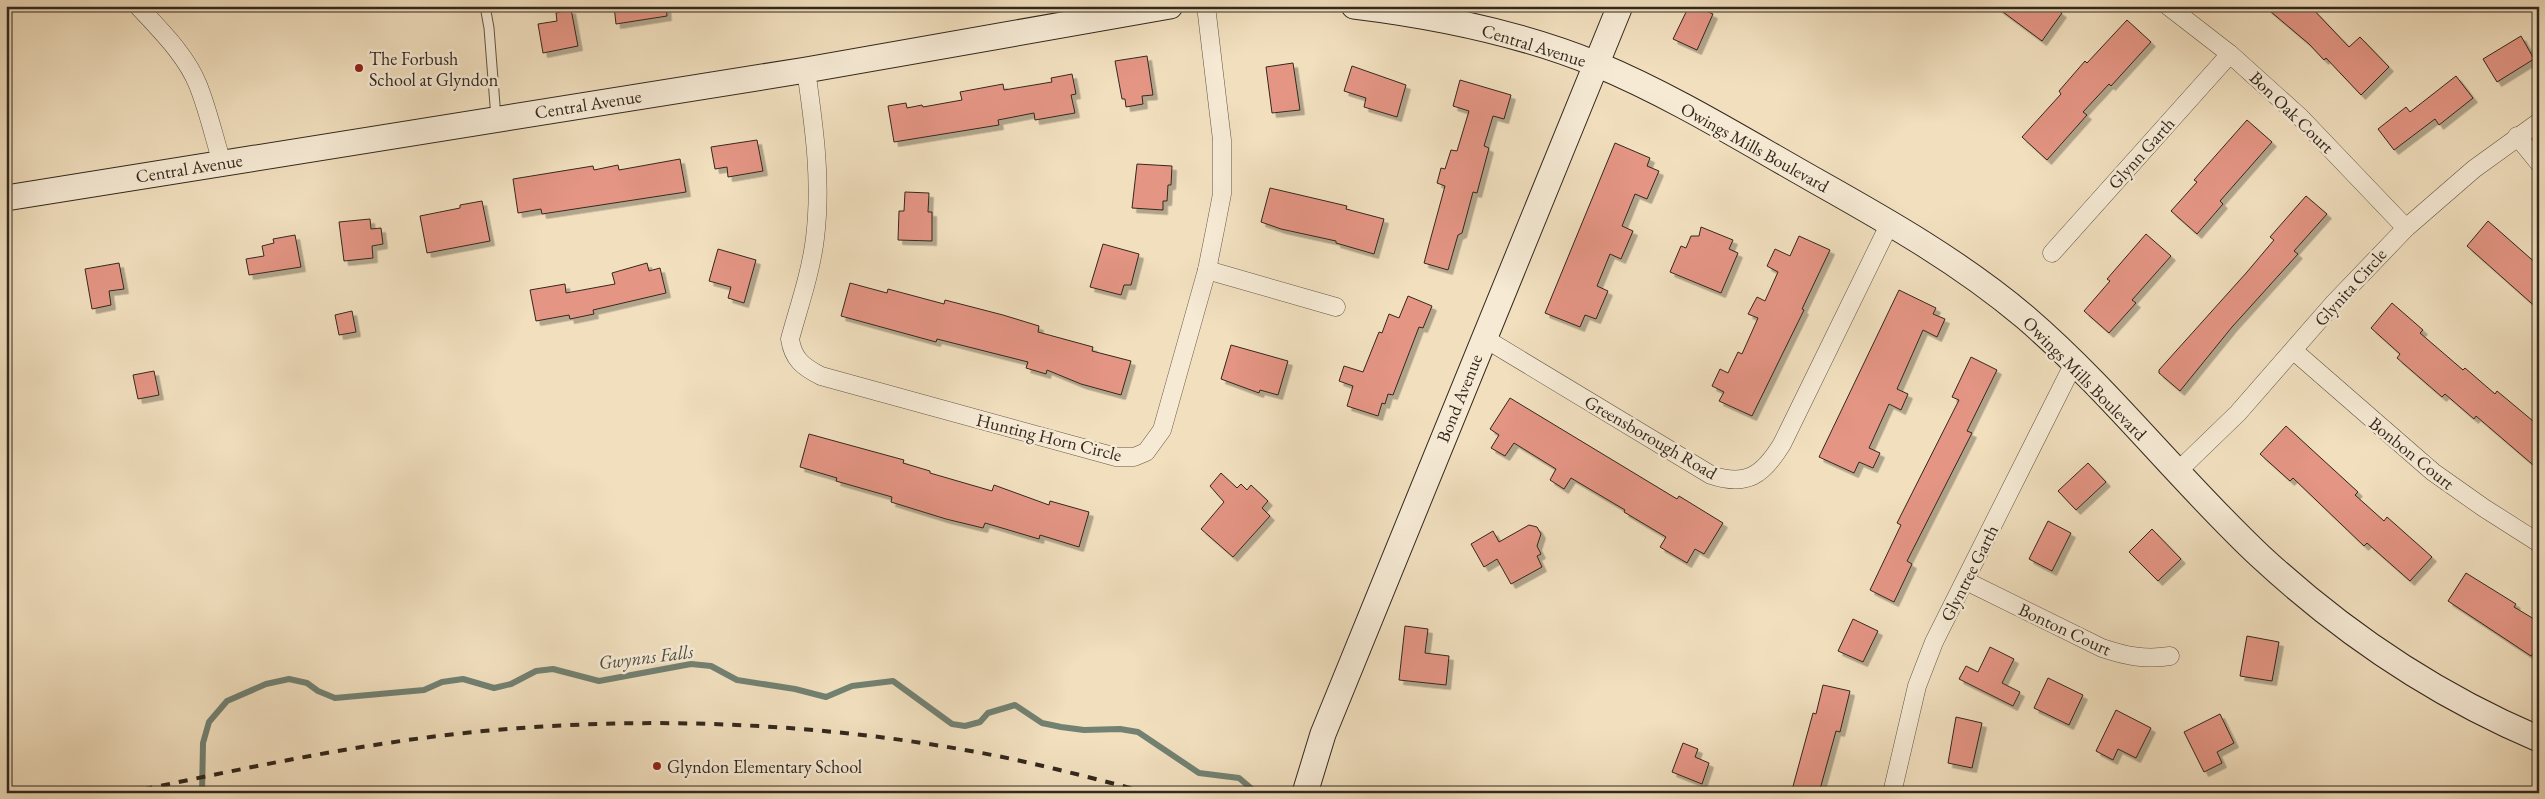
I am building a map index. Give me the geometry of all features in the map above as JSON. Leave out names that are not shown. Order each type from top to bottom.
[{"type":"main road","name":"Central Avenue","points":[[6,198],[496,118],[806,70],[1170,6]]},
{"type":"main road","name":"Central Avenue","points":[[1354,6],[1466,25],[1596,64]]},
{"type":"main road","name":"Bond Avenue","points":[[1305,793],[1323,734],[1620,6]]},
{"type":"main road","name":"Owings Mills Boulevard","points":[[1596,64],[1687,109],[1890,223],[1979,281],[2026,318],[2074,363],[2258,554],[2300,591],[2356,636],[2455,699],[2539,739]]},
{"type":"street","points":[[138,6],[185,61],[198,84],[222,162]]},
{"type":"street","name":"Hunting Horn Circle","points":[[806,70],[816,139],[818,196],[815,240],[790,339],[792,351],[798,361],[806,369],[821,376],[1106,455],[1134,457],[1146,452],[1162,430],[1207,270],[1222,194],[1222,140],[1206,6]]},
{"type":"street","name":"Bon Oak Court","points":[[2168,6],[2230,54],[2300,117],[2406,228]]},
{"type":"street","name":"Glynn Garth","points":[[2052,253],[2230,54]]},
{"type":"street","name":"Glynita Circle","points":[[2178,471],[2238,413],[2340,296],[2406,228],[2474,169],[2517,136],[2539,122]]},
{"type":"street","points":[[2517,136],[2539,163]]},
{"type":"street","name":"Greensborough Road","points":[[1484,338],[1711,475],[1726,480],[1742,480],[1760,473],[1772,460],[1782,444],[1890,223]]},
{"type":"street","points":[[1207,270],[1336,308]]},
{"type":"street","name":"Bonbon Court","points":[[2294,351],[2433,472],[2484,508],[2539,542]]},
{"type":"street","name":"Glyntree Garth","points":[[1892,793],[1918,686],[1934,642],[2074,363]]},
{"type":"street","name":"Bonton Court","points":[[1966,581],[2102,648],[2126,656],[2149,659],[2170,656]]},
{"type":"lane","points":[[485,6],[489,28],[496,118]]},
{"type":"building","points":[[614,6],[666,6],[667,16],[616,24]]},
{"type":"building","points":[[1689,6],[1695,6],[1713,14],[1697,50],[1673,39]]},
{"type":"building","points":[[1995,6],[2052,6],[2062,13],[2042,41]]},
{"type":"building","points":[[2264,6],[2310,6],[2349,47],[2360,37],[2389,67],[2361,95],[2326,58],[2324,60],[2309,44]]},
{"type":"building","points":[[571,9],[578,46],[543,53],[538,24],[557,21],[556,13]]},
{"type":"building","points":[[2127,20],[2151,42],[2111,86],[2109,84],[2083,112],[2087,115],[2047,160],[2022,137],[2061,94],[2059,91],[2085,61],[2087,63]]},
{"type":"building","points":[[2521,36],[2534,59],[2497,82],[2483,59]]},
{"type":"building","points":[[1147,56],[1153,95],[1142,96],[1143,104],[1126,107],[1125,99],[1122,99],[1115,61]]},
{"type":"building","points":[[1293,63],[1300,110],[1272,113],[1266,67]]},
{"type":"building","points":[[1352,66],[1406,85],[1397,117],[1364,107],[1366,98],[1344,91]]},
{"type":"building","points":[[1072,74],[1076,94],[1071,95],[1075,113],[1035,120],[1034,113],[998,120],[999,125],[894,142],[888,106],[906,103],[907,108],[922,105],[923,107],[962,100],[960,92],[1003,84],[1004,90],[1052,82],[1051,78]]},
{"type":"building","points":[[2456,76],[2473,98],[2439,125],[2435,119],[2394,150],[2378,129],[2406,107],[2410,112]]},
{"type":"building","points":[[1460,80],[1511,95],[1504,119],[1493,116],[1484,146],[1489,148],[1477,193],[1473,192],[1462,233],[1458,235],[1448,270],[1424,263],[1445,186],[1437,183],[1441,168],[1445,169],[1451,150],[1457,151],[1469,111],[1453,106]]},
{"type":"building","points":[[2247,120],[2272,142],[2220,201],[2223,204],[2197,234],[2171,211],[2197,182],[2194,180]]},
{"type":"building","points":[[757,140],[763,171],[728,177],[727,167],[715,169],[711,147]]},
{"type":"building","points":[[1615,143],[1650,158],[1647,166],[1659,171],[1647,199],[1635,194],[1622,226],[1633,231],[1621,259],[1610,254],[1597,286],[1608,291],[1596,319],[1585,315],[1580,327],[1545,313]]},
{"type":"building","points":[[680,159],[686,192],[542,214],[541,209],[518,213],[513,179],[593,166],[594,170],[618,165],[619,170]]},
{"type":"building","points":[[1137,164],[1172,166],[1171,185],[1168,185],[1167,201],[1163,201],[1163,210],[1132,208]]},
{"type":"building","points":[[1270,188],[1347,206],[1346,209],[1384,219],[1374,254],[1336,243],[1336,241],[1281,229],[1261,222]]},
{"type":"building","points":[[905,192],[929,193],[928,212],[932,212],[932,241],[898,240],[899,211],[904,211]]},
{"type":"building","points":[[2306,196],[2327,214],[2294,251],[2298,254],[2232,327],[2180,391],[2159,373],[2159,370],[2247,272],[2274,240],[2270,237]]},
{"type":"building","points":[[482,201],[490,241],[427,253],[420,216],[460,208],[460,205]]},
{"type":"building","points":[[370,219],[371,229],[381,228],[383,244],[372,246],[373,258],[344,261],[339,222]]},
{"type":"building","points":[[2488,221],[2539,266],[2539,310],[2467,246]]},
{"type":"building","points":[[1701,227],[1733,240],[1729,249],[1738,253],[1721,293],[1670,272],[1681,246],[1686,248],[1691,236],[1699,236]]},
{"type":"building","points":[[2146,234],[2171,256],[2132,300],[2136,303],[2109,333],[2084,311],[2110,281],[2107,279]]},
{"type":"building","points":[[295,235],[301,267],[249,275],[246,259],[264,256],[262,246],[274,243],[273,239]]},
{"type":"building","points":[[1799,236],[1830,250],[1802,309],[1804,310],[1752,416],[1719,401],[1724,392],[1712,386],[1720,369],[1728,373],[1738,352],[1742,354],[1758,318],[1748,314],[1757,297],[1765,301],[1778,272],[1767,266],[1775,249],[1790,256]]},
{"type":"building","points":[[1103,244],[1139,254],[1131,285],[1124,285],[1121,295],[1090,287]]},
{"type":"building","points":[[718,249],[756,260],[744,303],[728,298],[731,287],[709,281]]},
{"type":"building","points":[[119,263],[124,289],[109,291],[111,305],[92,309],[85,269]]},
{"type":"building","points":[[647,263],[649,271],[660,268],[666,293],[593,310],[594,314],[570,319],[569,315],[536,321],[530,290],[565,284],[566,293],[615,284],[612,273]]},
{"type":"building","points":[[850,283],[887,293],[888,289],[944,304],[945,300],[1003,315],[1039,326],[1038,332],[1093,347],[1092,351],[1131,361],[1121,395],[1081,384],[1047,370],[1046,374],[1026,368],[1028,362],[937,339],[936,342],[841,316]]},
{"type":"building","points":[[1899,290],[1936,308],[1933,314],[1945,319],[1937,337],[1923,330],[1897,389],[1908,394],[1901,410],[1889,404],[1869,448],[1880,453],[1873,468],[1859,462],[1854,473],[1819,457]]},
{"type":"building","points":[[1408,296],[1432,306],[1423,328],[1419,327],[1393,395],[1388,394],[1385,404],[1382,403],[1378,416],[1347,406],[1353,386],[1339,381],[1344,366],[1363,372],[1379,332],[1382,333],[1389,314],[1399,318]]},
{"type":"building","points":[[2392,303],[2423,330],[2420,333],[2463,370],[2465,368],[2495,394],[2497,391],[2539,426],[2539,470],[2476,416],[2474,419],[2445,394],[2442,397],[2397,358],[2400,354],[2371,328]]},
{"type":"building","points":[[352,311],[356,332],[339,335],[335,315]]},
{"type":"building","points":[[1231,345],[1288,361],[1278,395],[1260,390],[1259,393],[1221,379]]},
{"type":"building","points":[[1971,357],[1997,370],[1967,431],[1972,433],[1907,561],[1912,564],[1894,602],[1870,590],[1901,525],[1897,523],[1959,400],[1952,397]]},
{"type":"building","points":[[154,371],[159,395],[138,399],[133,375]]},
{"type":"building","points":[[1510,398],[1677,499],[1679,496],[1723,523],[1704,554],[1695,549],[1687,563],[1660,547],[1666,537],[1624,512],[1625,510],[1571,478],[1564,489],[1550,480],[1556,469],[1514,443],[1505,456],[1491,448],[1499,435],[1490,429]]},
{"type":"building","points":[[2286,426],[2358,492],[2355,495],[2384,521],[2387,517],[2432,557],[2410,581],[2367,543],[2364,546],[2293,478],[2290,481],[2260,454]]},
{"type":"building","points":[[809,434],[904,460],[903,463],[930,471],[930,473],[992,491],[994,485],[1049,505],[1050,501],[1089,512],[1079,547],[1040,535],[1039,539],[985,523],[983,528],[946,519],[891,502],[892,497],[836,481],[837,478],[800,467]]},
{"type":"building","points":[[2088,463],[2106,482],[2076,510],[2058,491]]},
{"type":"building","points":[[1221,473],[1237,488],[1241,484],[1247,490],[1251,485],[1268,501],[1262,508],[1270,516],[1233,557],[1201,529],[1224,502],[1210,486]]},
{"type":"building","points":[[2048,521],[2071,533],[2052,571],[2029,559]]},
{"type":"building","points":[[1529,525],[1537,527],[1541,534],[1537,546],[1541,554],[1537,556],[1542,567],[1511,584],[1497,559],[1484,567],[1471,544],[1493,531],[1499,542]]},
{"type":"building","points":[[2152,529],[2181,559],[2158,581],[2129,552]]},
{"type":"building","points":[[2466,573],[2516,604],[2514,607],[2539,622],[2539,655],[2534,652],[2531,656],[2448,601]]},
{"type":"building","points":[[1853,619],[1878,631],[1863,662],[1838,651]]},
{"type":"building","points":[[1405,626],[1428,629],[1425,653],[1449,656],[1446,685],[1399,680]]},
{"type":"building","points":[[2247,636],[2279,642],[2272,681],[2240,676]]},
{"type":"building","points":[[1990,647],[2014,659],[2002,683],[2020,692],[2013,706],[1959,679],[1966,666],[1978,672]]},
{"type":"building","points":[[2048,678],[2083,695],[2069,725],[2034,708]]},
{"type":"building","points":[[1823,685],[1850,691],[1840,732],[1836,731],[1819,793],[1802,793],[1792,790],[1813,713],[1816,714]]},
{"type":"building","points":[[2116,710],[2151,728],[2136,758],[2118,749],[2113,760],[2096,751]]},
{"type":"building","points":[[2220,714],[2234,743],[2217,752],[2222,763],[2204,772],[2184,732]]},
{"type":"building","points":[[1956,717],[1982,723],[1972,768],[1948,763]]},
{"type":"building","points":[[1683,743],[1698,749],[1695,757],[1709,763],[1702,784],[1672,772]]},
{"type":"waterway","name":"Gwynns Falls","points":[[202,793],[203,743],[209,722],[227,701],[266,684],[289,679],[307,683],[318,691],[335,698],[424,690],[442,682],[463,679],[494,688],[511,684],[536,671],[553,669],[599,681],[691,664],[711,666],[737,680],[795,689],[826,697],[852,686],[893,681],[952,724],[965,726],[980,722],[988,713],[1015,705],[1042,723],[1084,730],[1120,729],[1138,732],[1199,773],[1239,778],[1252,789],[1253,793]]},
{"type":"railway","points":[[126,793],[322,754],[421,738],[521,728],[644,723],[768,727],[891,739],[1012,759],[1149,793]]},
{"type":"place","name":"The Forbush School at Glyndon","points":[[359,68]]},
{"type":"place","name":"Glyndon Elementary School","points":[[657,766]]}]
